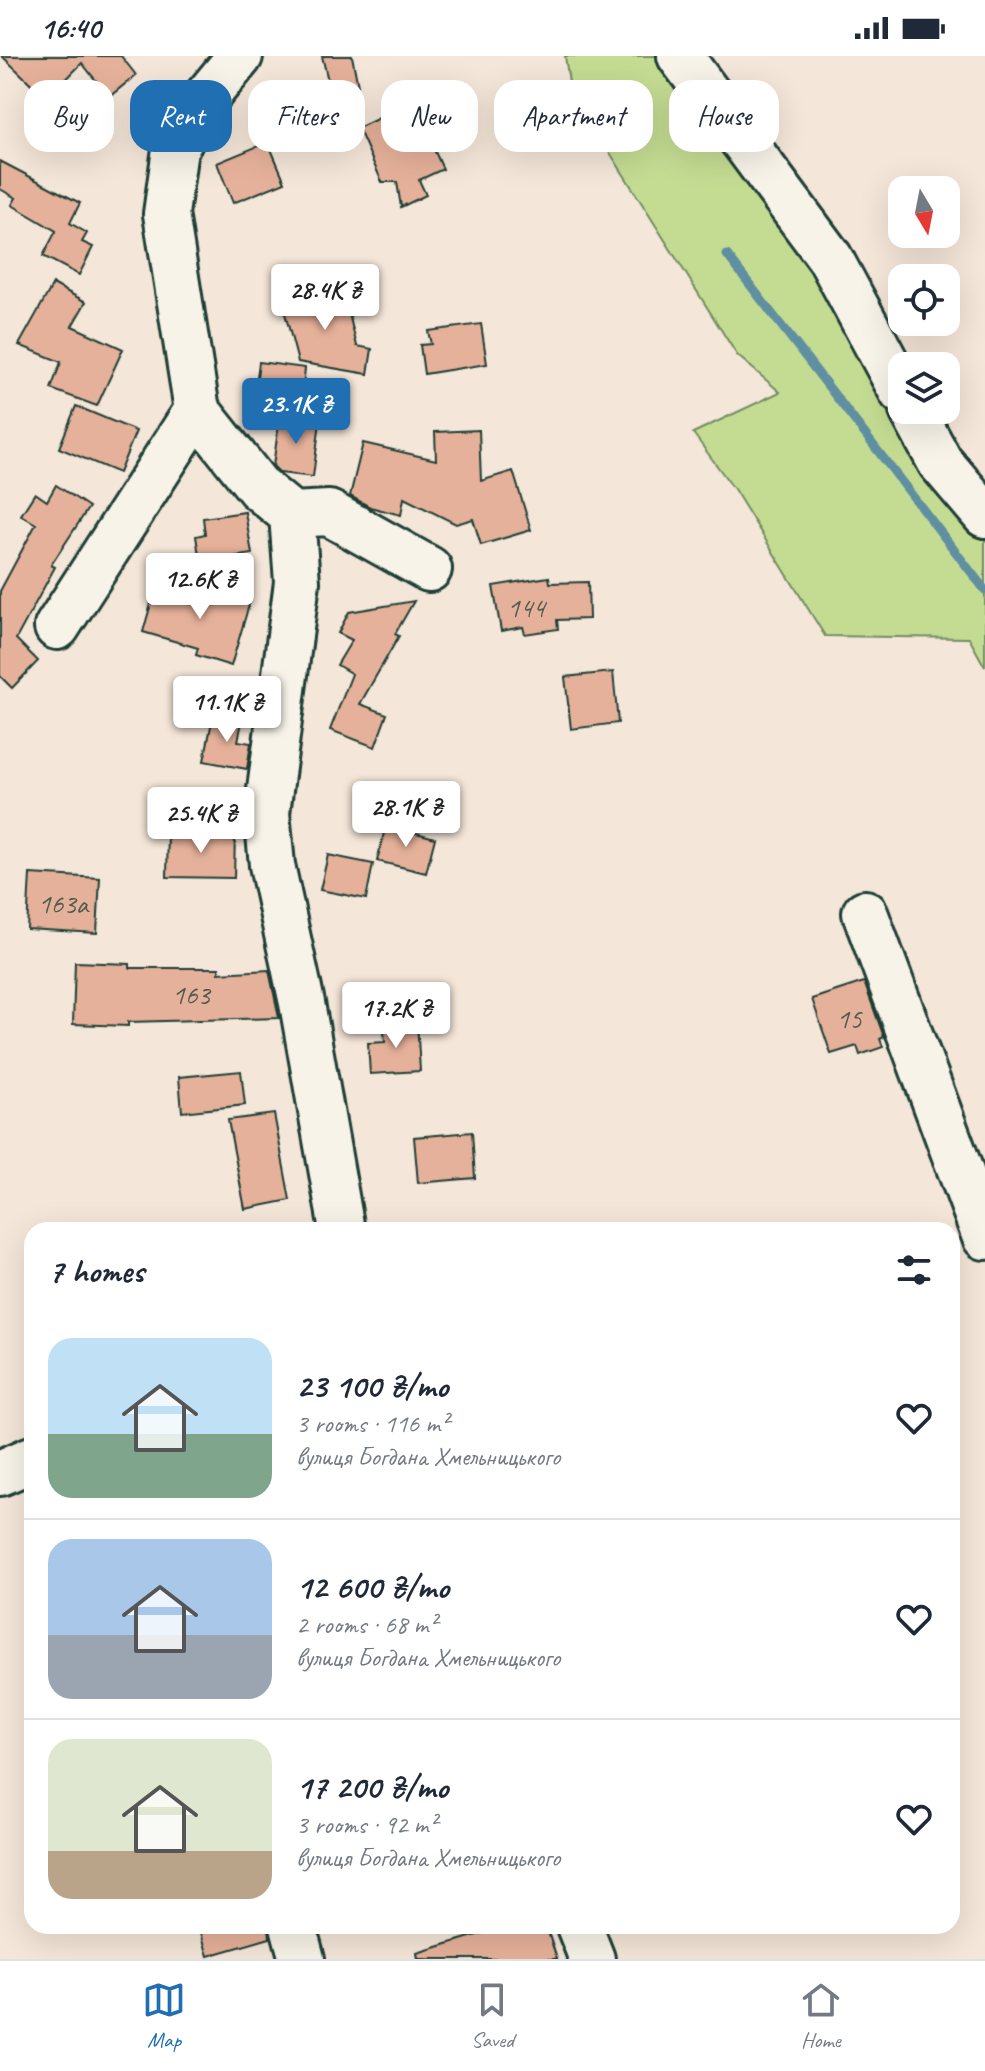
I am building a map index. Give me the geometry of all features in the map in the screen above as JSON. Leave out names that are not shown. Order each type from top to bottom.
[{"type":"street","points":[[240,56],[207,96],[175,149],[166,214],[197,410],[259,488],[292,515],[329,513],[429,569]]},
{"type":"street","points":[[680,56],[830,258],[888,366]]},
{"type":"street","points":[[57,627],[197,410]]},
{"type":"street","points":[[920,424],[940,462],[985,515]]},
{"type":"street","points":[[292,515],[297,582],[267,813],[272,865],[302,1003],[341,1222]]},
{"type":"street","points":[[865,913],[985,1237]]},
{"type":"street","points":[[0,1473],[24,1462]]},
{"type":"street","points":[[295,1934],[302,1959]]},
{"type":"street","points":[[582,1934],[592,1959]]},
{"type":"green space","points":[[565,56],[671,56],[687,80],[669,80],[669,152],[734,152],[888,384],[888,424],[914,424],[985,531],[985,667],[969,638],[825,636],[734,489],[693,433],[780,392],[737,355],[610,152],[653,152],[653,80],[569,80]]},
{"type":"building","points":[[2,56],[121,56],[136,75],[114,93],[114,80],[96,80],[82,63],[65,80],[27,80]]},
{"type":"building","points":[[322,56],[352,56],[357,80],[328,80]]},
{"type":"building","points":[[381,117],[381,152],[435,152],[443,169],[419,180],[426,195],[401,207],[397,182],[382,182],[365,144],[365,125]]},
{"type":"building","points":[[248,150],[272,152],[285,182],[233,203],[217,163]]},
{"type":"building","points":[[0,161],[80,203],[70,223],[87,233],[82,242],[93,247],[79,275],[43,256],[56,231],[12,205],[16,198],[0,189]]},
{"type":"building","points":[[53,284],[86,302],[72,326],[123,349],[97,406],[51,389],[61,362],[19,345]]},
{"type":"building","points":[[342,286],[357,346],[372,349],[368,374],[298,362],[282,302]]},
{"type":"building","points":[[481,324],[487,364],[424,374],[420,345],[431,344],[428,331]]},
{"type":"building","points":[[259,362],[305,368],[302,398],[255,392]]},
{"type":"building","points":[[76,406],[136,431],[119,473],[59,448]]},
{"type":"building","points":[[280,416],[320,421],[313,477],[280,473],[273,466]]},
{"type":"building","points":[[479,430],[481,481],[513,471],[531,530],[481,545],[473,519],[456,524],[404,498],[401,515],[370,507],[350,496],[363,443],[436,460],[435,432]]},
{"type":"building","points":[[56,485],[89,507],[51,565],[55,567],[16,639],[38,661],[12,688],[0,676],[0,591],[36,524],[21,515],[35,493],[47,501]]},
{"type":"building","points":[[245,512],[252,554],[200,562],[196,536],[205,534],[203,518]]},
{"type":"building","points":[[549,577],[550,583],[588,582],[589,619],[557,620],[558,629],[525,634],[523,627],[501,631],[493,586]]},
{"type":"building","points":[[203,584],[251,598],[231,666],[196,655],[198,648],[143,632],[156,586],[206,600]]},
{"type":"building","points":[[414,601],[395,634],[399,636],[360,704],[387,714],[375,747],[330,730],[352,674],[337,665],[352,640],[338,633],[349,612]]},
{"type":"building","points":[[613,672],[618,723],[571,729],[565,677]]},
{"type":"building","points":[[213,716],[242,722],[238,741],[251,743],[247,769],[204,761]]},
{"type":"building","points":[[386,825],[435,838],[426,873],[377,861]]},
{"type":"building","points":[[168,831],[235,833],[234,878],[167,877]]},
{"type":"building","points":[[328,855],[373,864],[366,899],[320,890]]},
{"type":"building","points":[[30,874],[100,878],[97,933],[27,929]]},
{"type":"building","points":[[75,962],[130,964],[130,968],[219,968],[219,973],[269,970],[279,1018],[128,1022],[128,1026],[73,1024]]},
{"type":"building","points":[[864,982],[884,1037],[880,1039],[883,1047],[860,1055],[857,1046],[831,1054],[812,999]]},
{"type":"building","points":[[417,1021],[420,1071],[370,1074],[368,1043],[385,1042],[383,1023]]},
{"type":"building","points":[[241,1071],[245,1105],[182,1112],[179,1077]]},
{"type":"building","points":[[274,1114],[290,1200],[245,1209],[228,1120]]},
{"type":"building","points":[[472,1132],[475,1178],[418,1183],[414,1137]]},
{"type":"building","points":[[201,1934],[270,1934],[270,1938],[208,1956]]},
{"type":"building","points":[[480,1934],[549,1934],[557,1959],[418,1959],[417,1953]]},
{"type":"waterway","points":[[727,255],[985,590]]}]
